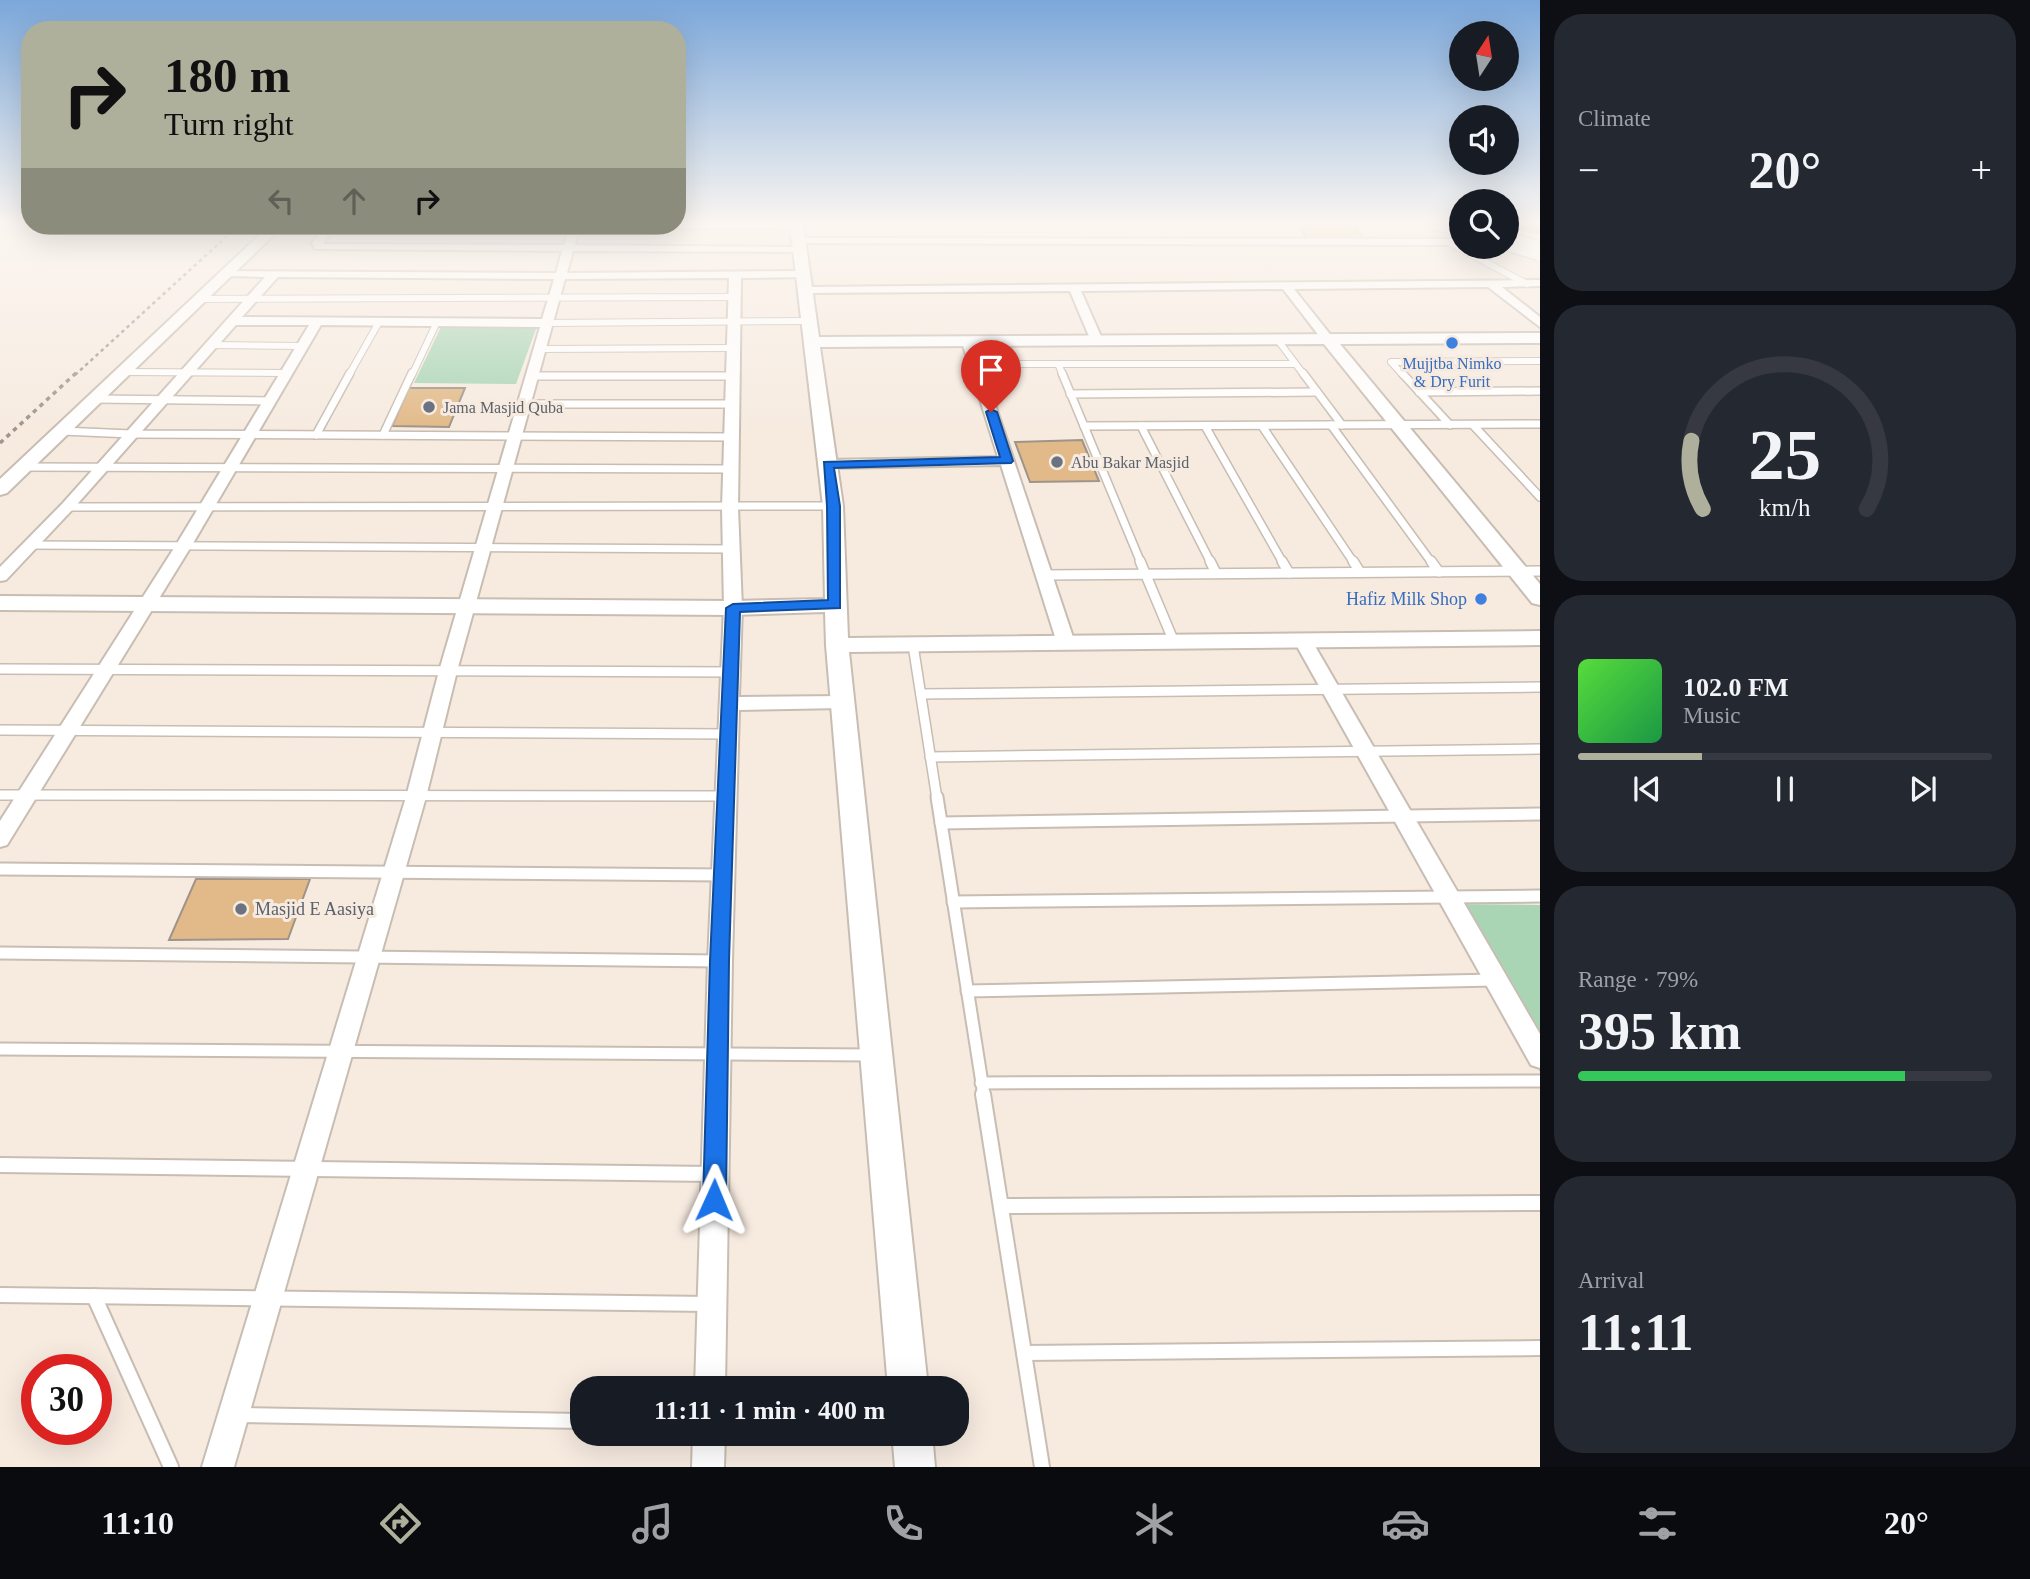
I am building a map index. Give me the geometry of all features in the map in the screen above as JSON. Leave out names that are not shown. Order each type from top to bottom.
[{"type":"street","points":[[0,489],[205,292]]},
{"type":"street","points":[[0,576],[67,507],[258,292]]},
{"type":"street","points":[[218,1467],[416,797],[448,671],[555,292]]},
{"type":"street","points":[[711,1376],[720,961],[733,608],[730,469],[735,292]]},
{"type":"street","points":[[806,292],[834,506],[837,645],[907,1376]]},
{"type":"street","points":[[1076,292],[1097,341]]},
{"type":"street","points":[[1291,292],[1540,598]]},
{"type":"street","points":[[1502,292],[1540,323]]},
{"type":"street","points":[[0,839],[184,545],[318,320]]},
{"type":"street","points":[[232,321],[548,323]]},
{"type":"street","points":[[812,332],[968,342],[1540,338]]},
{"type":"street","points":[[968,342],[1066,643]]},
{"type":"street","points":[[828,464],[1007,461]]},
{"type":"street","points":[[0,603],[733,608],[835,605]]},
{"type":"street","points":[[837,645],[1540,638]]},
{"type":"street","points":[[1303,640],[1540,1057]]},
{"type":"street","points":[[730,704],[843,702]]},
{"type":"street","points":[[708,1467],[709,1446]]},
{"type":"street","points":[[913,1446],[915,1467]]},
{"type":"lane","points":[[198,299],[735,297]]},
{"type":"lane","points":[[316,435],[379,322]]},
{"type":"lane","points":[[383,435],[437,322]]},
{"type":"lane","points":[[548,323],[734,322],[812,332]]},
{"type":"lane","points":[[1277,339],[1342,425]]},
{"type":"lane","points":[[211,345],[302,346]]},
{"type":"lane","points":[[541,349],[734,348]]},
{"type":"lane","points":[[1450,425],[1391,362],[1540,362]]},
{"type":"lane","points":[[975,364],[1294,363]]},
{"type":"lane","points":[[1058,364],[1174,642]]},
{"type":"lane","points":[[121,372],[286,373]]},
{"type":"lane","points":[[532,376],[732,376]]},
{"type":"lane","points":[[1419,392],[1540,391]]},
{"type":"lane","points":[[1070,394],[1317,393]]},
{"type":"lane","points":[[94,399],[270,401]]},
{"type":"lane","points":[[524,404],[733,404]]},
{"type":"lane","points":[[1331,425],[1439,572]]},
{"type":"lane","points":[[1473,425],[1540,497]]},
{"type":"lane","points":[[1084,426],[1539,426]]},
{"type":"lane","points":[[1141,426],[1216,573]]},
{"type":"lane","points":[[1205,426],[1289,573]]},
{"type":"lane","points":[[1262,426],[1360,572]]},
{"type":"lane","points":[[62,431],[131,434],[733,437]]},
{"type":"lane","points":[[23,467],[730,469]]},
{"type":"lane","points":[[67,507],[834,506]]},
{"type":"lane","points":[[30,544],[732,549]]},
{"type":"lane","points":[[1044,575],[1540,571]]},
{"type":"lane","points":[[913,645],[1042,1467]]},
{"type":"lane","points":[[0,668],[731,672]]},
{"type":"lane","points":[[921,694],[1540,687]]},
{"type":"lane","points":[[0,730],[729,734]]},
{"type":"lane","points":[[930,757],[1540,749]]},
{"type":"lane","points":[[0,795],[726,796]]},
{"type":"lane","points":[[941,823],[1540,814]]},
{"type":"lane","points":[[0,869],[723,875]]},
{"type":"lane","points":[[953,902],[1540,896]]},
{"type":"lane","points":[[0,953],[720,961]]},
{"type":"lane","points":[[967,991],[1496,980]]},
{"type":"lane","points":[[0,1049],[877,1055]]},
{"type":"lane","points":[[981,1083],[1540,1081]]},
{"type":"lane","points":[[0,1165],[714,1174]]},
{"type":"lane","points":[[1001,1206],[1540,1203]]},
{"type":"lane","points":[[0,1295],[714,1304]]},
{"type":"lane","points":[[94,1296],[171,1467]]},
{"type":"lane","points":[[1024,1353],[1540,1348]]},
{"type":"lane","points":[[233,1415],[570,1421]]},
{"type":"path","points":[[0,443],[165,292]]},
{"type":"green space","points":[[442,325],[537,326],[516,384],[414,383]]},
{"type":"green space","points":[[1450,904],[1540,905],[1540,1072]]},
{"type":"building","name":"Jama Masjid Quba","points":[[409,388],[465,388],[449,427],[392,426]]},
{"type":"building","name":"Abu Bakar Masjid","points":[[1082,440],[1099,481],[1030,482],[1015,442]]},
{"type":"building","name":"Masjid E Aasiya","points":[[196,879],[310,879],[288,939],[169,940]]},
{"type":"place","name":"Mujjtba Nimko & Dry Furit","points":[[1452,343]]},
{"type":"place","name":"Jama Masjid Quba","points":[[429,407]]},
{"type":"place","name":"Abu Bakar Masjid","points":[[1057,462]]},
{"type":"place","name":"Hafiz Milk Shop","points":[[1481,599]]},
{"type":"place","name":"Masjid E Aasiya","points":[[241,909]]},
{"type":"route","points":[[714,1200],[733,608],[835,605],[834,506],[828,464],[1007,461],[991,412]]}]
